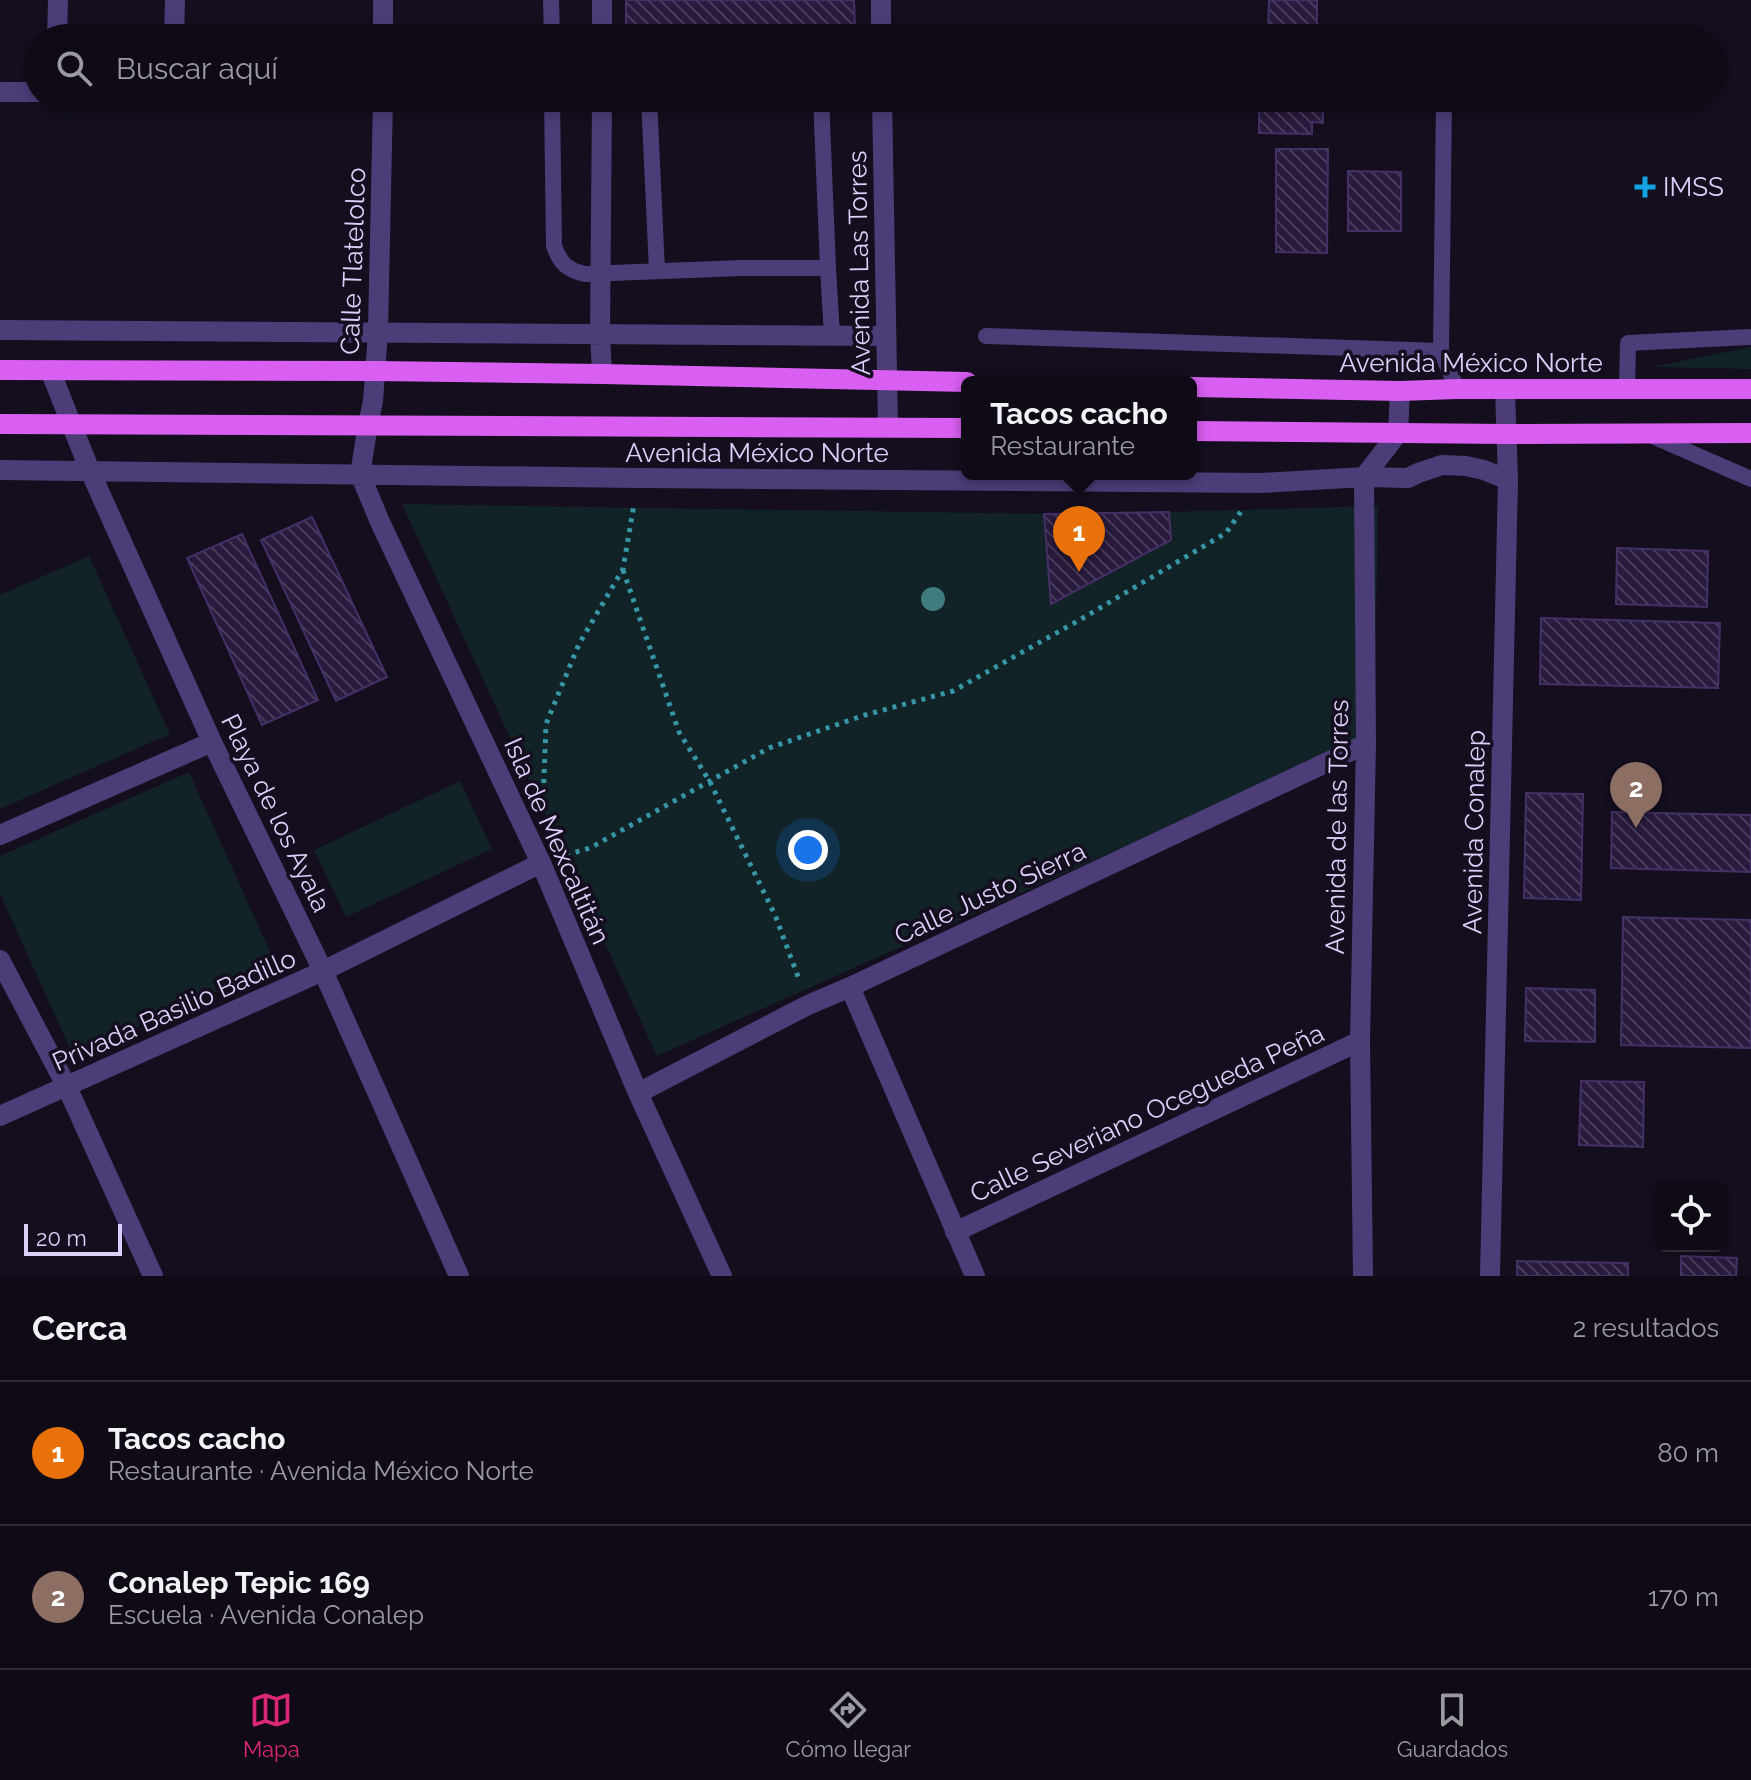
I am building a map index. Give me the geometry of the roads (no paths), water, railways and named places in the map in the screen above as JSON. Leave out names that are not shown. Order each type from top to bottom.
[{"type":"main road","points":[[0,370],[376,371],[961,382]]},
{"type":"main road","name":"Avenida México Norte","points":[[1197,387],[1400,391],[1751,389]]},
{"type":"main road","name":"Avenida México Norte","points":[[0,424],[961,428]]},
{"type":"main road","points":[[1197,431],[1751,433]]},
{"type":"street","points":[[57,24],[58,0]]},
{"type":"street","points":[[174,24],[175,0]]},
{"type":"street","points":[[383,0],[383,24]]},
{"type":"street","points":[[602,0],[602,24]]},
{"type":"street","points":[[881,0],[881,24]]},
{"type":"street","points":[[0,92],[24,92]]},
{"type":"street","name":"Calle Tlatelolco","points":[[368,425],[373,401],[378,332],[383,112]]},
{"type":"street","points":[[602,112],[602,374]]},
{"type":"street","name":"Avenida Las Torres","points":[[882,112],[888,427]]},
{"type":"street","points":[[0,330],[886,336]]},
{"type":"street","name":"Playa de los Ayala","points":[[50,370],[90,471],[212,742],[323,971],[459,1276]]},
{"type":"street","name":"Avenida Conalep","points":[[1490,1276],[1508,480],[1505,390]]},
{"type":"street","points":[[1364,477],[1398,433],[1400,391]]},
{"type":"street","points":[[360,474],[368,425]]},
{"type":"street","name":"Avenida México Norte","points":[[0,470],[1261,483],[1364,477],[1408,478],[1442,465],[1475,468],[1508,480]]},
{"type":"street","name":"Isla de Mexcaltitán","points":[[360,474],[386,537],[541,863],[638,1093],[722,1276]]},
{"type":"street","name":"Avenida de las Torres","points":[[1363,1276],[1360,1041],[1366,744],[1364,477]]},
{"type":"street","points":[[0,835],[212,742]]},
{"type":"street","name":"Calle Justo Sierra","points":[[638,1093],[808,1005],[1366,744]]},
{"type":"street","name":"Privada Basilio Badillo","points":[[0,1116],[323,971],[541,863]]},
{"type":"street","points":[[0,960],[67,1087],[153,1276]]},
{"type":"street","points":[[850,987],[975,1276]]},
{"type":"street","name":"Calle Severiano Ocegueda Peña","points":[[955,1232],[1360,1041]]},
{"type":"lane","points":[[551,0],[552,24]]},
{"type":"lane","points":[[552,112],[554,246],[559,261],[573,271],[585,274],[828,268]]},
{"type":"lane","points":[[650,112],[657,271]]},
{"type":"lane","points":[[822,112],[832,336]]},
{"type":"lane","points":[[1444,112],[1441,351],[1457,389]]},
{"type":"lane","points":[[986,336],[1441,351]]},
{"type":"lane","points":[[1627,389],[1628,343],[1749,337]]},
{"type":"lane","points":[[1648,434],[1751,479]]},
{"type":"place","name":"IMSS","points":[[1645,187]]},
{"type":"place","name":"Tacos cacho","points":[[1079,572]]},
{"type":"place","name":"Conalep Tepic 169","points":[[1636,828]]}]
